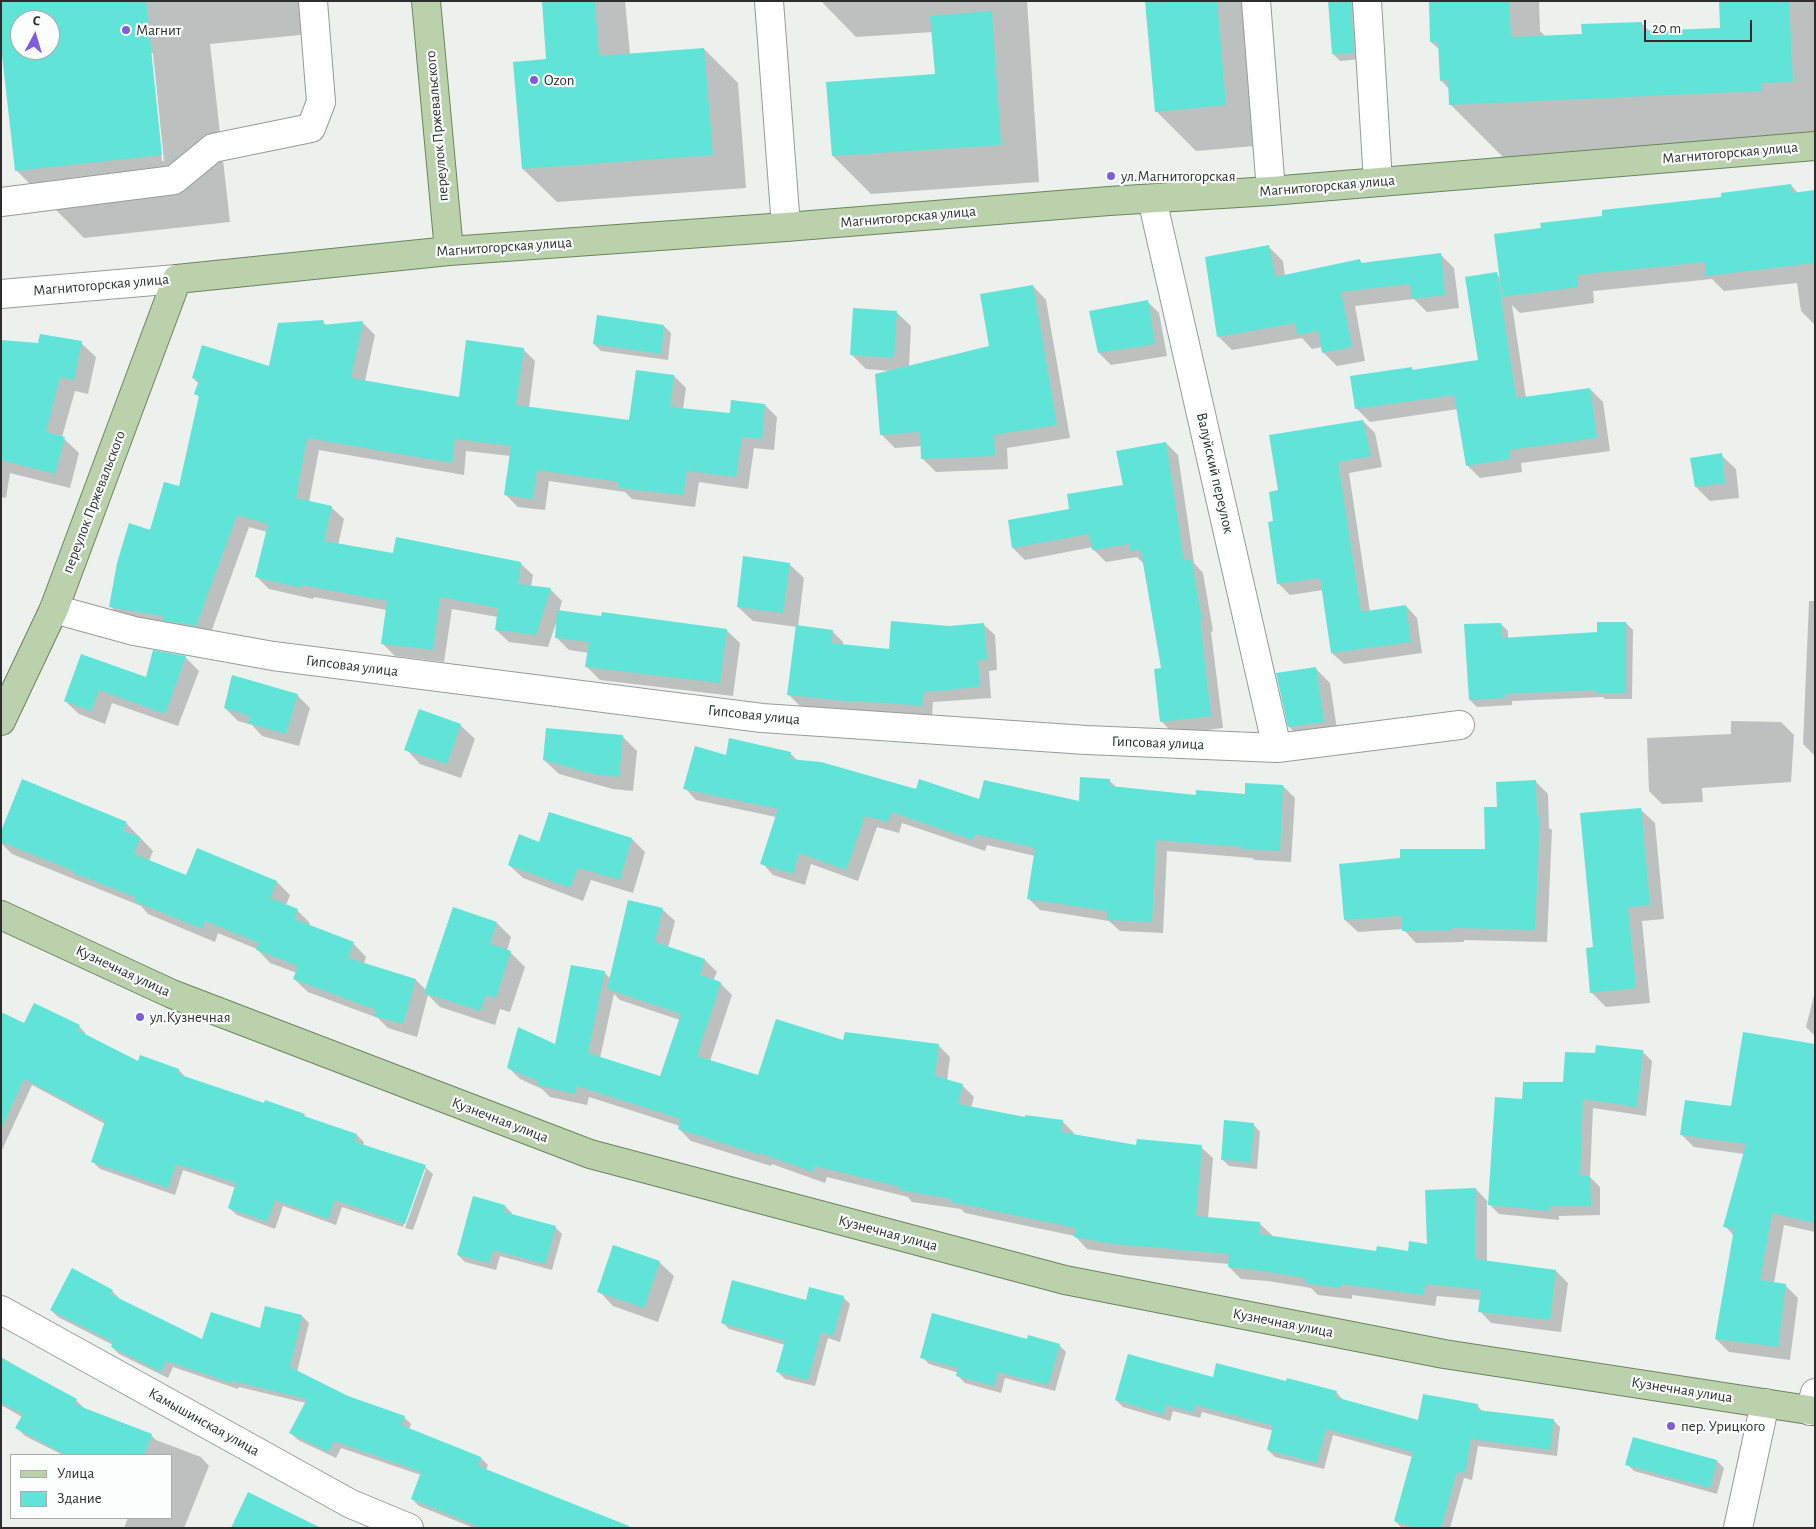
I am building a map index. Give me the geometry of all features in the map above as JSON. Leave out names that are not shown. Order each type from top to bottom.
[{"type":"main road","name":"переулок Пржевальского","points":[[426,1],[448,251]]},
{"type":"main road","name":"Магнитогорская улица","points":[[177,279],[448,251],[1270,191],[1815,146]]},
{"type":"main road","name":"переулок Пржевальского","points":[[1,721],[54,609],[177,279]]},
{"type":"main road","name":"Кузнечная улица","points":[[1,915],[172,994],[590,1154],[1065,1280],[1444,1354],[1765,1403],[1813,1405]]},
{"type":"street","points":[[1,202],[174,180],[213,148],[311,128],[321,102],[313,1]]},
{"type":"street","points":[[769,1],[786,227]]},
{"type":"street","points":[[1256,1],[1270,191]]},
{"type":"street","points":[[1367,1],[1378,182]]},
{"type":"street","name":"Валуйский переулок","points":[[1152,199],[1277,748]]},
{"type":"street","name":"Магнитогорская улица","points":[[1,294],[177,279]]},
{"type":"street","name":"Гипсовая улица","points":[[54,609],[134,631],[273,656],[762,718],[1086,740],[1277,748],[1460,725]]},
{"type":"street","name":"Камышинская улица","points":[[1,1310],[352,1504],[409,1528]]},
{"type":"street","points":[[1738,1528],[1765,1403]]},
{"type":"building","points":[[1,1],[146,1],[162,155],[15,171],[1,46]]},
{"type":"building","points":[[542,1],[595,1],[599,56],[704,48],[713,155],[522,169],[513,62],[546,59]]},
{"type":"building","points":[[1145,1],[1217,1],[1226,105],[1155,112]]},
{"type":"building","points":[[1328,1],[1351,1],[1354,53],[1332,54]]},
{"type":"building","points":[[1509,1],[1511,37],[1582,34],[1581,24],[1642,22],[1642,31],[1720,28],[1719,1],[1789,1],[1793,82],[1762,83],[1762,91],[1449,105],[1448,80],[1440,81],[1438,42],[1430,42],[1429,2]]},
{"type":"building","points":[[992,11],[1001,145],[832,156],[826,82],[935,74],[930,16]]},
{"type":"building","points":[[1791,184],[1792,193],[1815,190],[1815,263],[1706,276],[1705,262],[1577,275],[1578,287],[1502,297],[1494,234],[1541,228],[1540,223],[1602,216],[1602,210],[1721,197],[1721,193]]},
{"type":"building","points":[[1269,245],[1275,277],[1360,259],[1361,263],[1441,253],[1445,295],[1412,299],[1410,284],[1341,292],[1352,347],[1322,353],[1318,331],[1297,335],[1295,323],[1217,337],[1205,257]]},
{"type":"building","points":[[1497,272],[1516,398],[1590,388],[1597,438],[1509,450],[1510,459],[1466,466],[1454,395],[1355,409],[1350,376],[1412,367],[1412,370],[1478,360],[1465,277]]},
{"type":"building","points":[[1033,285],[1057,425],[994,435],[995,456],[921,459],[920,432],[880,435],[875,374],[989,346],[980,294]]},
{"type":"building","points":[[1148,300],[1155,344],[1098,353],[1089,311]]},
{"type":"building","points":[[853,308],[897,311],[894,358],[850,355]]},
{"type":"building","points":[[597,315],[664,325],[661,354],[593,344]]},
{"type":"building","points":[[324,320],[322,325],[363,321],[351,378],[459,397],[466,340],[524,348],[516,405],[629,420],[636,370],[674,375],[670,407],[730,413],[731,400],[765,404],[762,439],[742,437],[736,477],[687,471],[683,495],[618,488],[619,482],[537,470],[533,499],[504,495],[511,446],[455,439],[452,463],[307,438],[296,498],[332,506],[324,541],[393,553],[396,537],[521,562],[518,584],[551,588],[536,635],[495,630],[498,608],[440,597],[433,650],[381,644],[387,601],[302,585],[301,588],[255,577],[268,524],[237,515],[196,626],[161,620],[163,616],[109,607],[117,563],[129,523],[150,530],[164,482],[179,486],[199,396],[194,394],[199,380],[192,378],[202,345],[269,366],[278,323]]},
{"type":"building","points":[[40,334],[82,341],[74,380],[60,377],[46,432],[65,437],[55,474],[1,460],[1,340],[38,343]]},
{"type":"building","points":[[1363,420],[1371,456],[1338,462],[1361,612],[1406,605],[1411,642],[1331,653],[1320,578],[1277,584],[1268,522],[1273,521],[1269,492],[1278,490],[1269,435]]},
{"type":"building","points":[[1166,442],[1184,561],[1191,559],[1202,620],[1200,620],[1211,716],[1160,722],[1154,669],[1161,668],[1141,550],[1130,551],[1129,544],[1092,550],[1089,534],[1012,548],[1008,520],[1069,509],[1067,494],[1123,485],[1116,451]]},
{"type":"building","points":[[1722,453],[1725,483],[1695,487],[1690,458]]},
{"type":"building","points":[[743,556],[790,563],[783,613],[737,607]]},
{"type":"building","points":[[557,610],[601,616],[602,612],[727,629],[720,683],[585,667],[589,642],[555,638]]},
{"type":"building","points":[[891,621],[949,626],[984,623],[987,659],[978,660],[980,687],[923,692],[922,706],[787,695],[796,625],[833,630],[831,643],[889,649]]},
{"type":"building","points":[[1597,622],[1626,622],[1626,693],[1596,693],[1596,690],[1505,694],[1505,698],[1469,700],[1464,624],[1501,623],[1502,638],[1597,632]]},
{"type":"building","points":[[153,650],[186,656],[165,714],[99,690],[91,711],[64,701],[81,654],[146,677]]},
{"type":"building","points":[[1316,667],[1324,722],[1288,727],[1276,673]]},
{"type":"building","points":[[232,675],[298,694],[286,734],[248,723],[250,716],[224,708]]},
{"type":"building","points":[[419,709],[461,724],[447,764],[404,750]]},
{"type":"building","points":[[546,728],[623,735],[619,777],[597,775],[543,760]]},
{"type":"building","points":[[729,738],[791,752],[789,759],[821,762],[916,789],[919,779],[979,799],[984,780],[1079,801],[1080,777],[1110,779],[1110,786],[1196,795],[1196,790],[1245,794],[1245,783],[1283,785],[1280,851],[1156,840],[1152,922],[1107,920],[1107,911],[1027,899],[1035,848],[975,834],[973,840],[891,812],[888,822],[865,816],[846,870],[799,853],[793,874],[760,864],[778,809],[683,789],[695,746],[726,755]]},
{"type":"building","points":[[22,779],[127,822],[123,831],[140,837],[134,854],[186,875],[197,848],[277,881],[270,898],[298,909],[294,919],[354,942],[348,958],[416,979],[403,1024],[374,1016],[376,1010],[293,979],[298,966],[256,950],[259,943],[205,921],[202,929],[134,901],[135,897],[1,842],[1,831]]},
{"type":"building","points":[[1536,780],[1537,817],[1540,816],[1535,930],[1452,928],[1452,930],[1402,931],[1401,916],[1344,920],[1339,864],[1400,858],[1400,849],[1485,849],[1484,807],[1497,807],[1496,782]]},
{"type":"building","points":[[1641,808],[1650,905],[1628,907],[1636,988],[1590,993],[1586,948],[1593,947],[1580,813]]},
{"type":"building","points":[[549,812],[632,838],[620,880],[578,868],[570,888],[508,865],[519,834],[539,842]]},
{"type":"building","points":[[628,900],[663,908],[655,942],[705,959],[700,975],[721,982],[697,1056],[758,1075],[776,1019],[843,1040],[845,1032],[939,1044],[935,1076],[963,1084],[958,1104],[1025,1117],[1025,1115],[1063,1120],[1061,1132],[1136,1145],[1137,1139],[1202,1145],[1196,1216],[1260,1222],[1259,1234],[1376,1251],[1377,1246],[1408,1251],[1409,1241],[1427,1244],[1425,1190],[1476,1188],[1475,1259],[1556,1270],[1550,1320],[1478,1312],[1481,1290],[1425,1284],[1424,1295],[1341,1284],[1340,1288],[1305,1283],[1305,1278],[1228,1267],[1229,1254],[1113,1244],[1074,1237],[1076,1228],[951,1202],[952,1199],[899,1190],[900,1187],[815,1166],[813,1172],[760,1153],[760,1155],[678,1129],[681,1119],[577,1086],[575,1094],[537,1085],[538,1081],[507,1068],[518,1027],[555,1044],[571,965],[605,971],[588,1053],[660,1076],[681,1014],[607,989]]},
{"type":"building","points":[[453,907],[497,922],[490,944],[511,951],[496,998],[486,995],[480,1011],[424,993]]},
{"type":"building","points":[[34,1003],[80,1025],[77,1030],[138,1061],[140,1055],[179,1069],[178,1074],[264,1103],[265,1100],[305,1114],[304,1116],[357,1134],[355,1142],[426,1165],[405,1224],[335,1200],[328,1219],[275,1200],[267,1222],[228,1208],[236,1183],[176,1164],[168,1188],[91,1162],[105,1121],[24,1079],[1,1129],[1,1012],[24,1023]]},
{"type":"building","points":[[1743,1032],[1815,1044],[1815,1223],[1772,1213],[1760,1280],[1786,1284],[1778,1347],[1715,1339],[1734,1229],[1723,1227],[1746,1144],[1680,1135],[1685,1100],[1731,1106]]},
{"type":"building","points":[[1596,1045],[1643,1050],[1637,1107],[1583,1099],[1580,1176],[1590,1176],[1591,1206],[1549,1206],[1549,1211],[1488,1205],[1495,1097],[1522,1099],[1523,1082],[1563,1082],[1565,1052],[1595,1053]]},
{"type":"building","points":[[1224,1120],[1254,1123],[1251,1162],[1221,1160]]},
{"type":"building","points":[[473,1196],[505,1205],[504,1212],[556,1226],[545,1264],[493,1250],[489,1263],[457,1255]]},
{"type":"building","points":[[613,1245],[660,1261],[644,1308],[597,1292]]},
{"type":"building","points":[[72,1268],[113,1290],[110,1294],[202,1339],[211,1312],[260,1328],[265,1306],[302,1315],[290,1367],[348,1396],[405,1416],[401,1425],[481,1457],[478,1466],[629,1526],[629,1528],[482,1528],[411,1499],[421,1472],[334,1441],[328,1452],[289,1433],[307,1399],[232,1381],[231,1383],[166,1361],[161,1372],[111,1347],[113,1342],[50,1310]]},
{"type":"building","points":[[732,1280],[806,1300],[809,1287],[844,1296],[833,1336],[821,1332],[808,1380],[776,1372],[785,1341],[721,1323]]},
{"type":"building","points":[[932,1313],[1027,1339],[1028,1335],[1060,1344],[1048,1385],[998,1372],[994,1386],[956,1376],[958,1368],[920,1358]]},
{"type":"building","points":[[1128,1354],[1213,1377],[1216,1363],[1286,1381],[1287,1378],[1337,1391],[1335,1397],[1418,1420],[1423,1394],[1478,1404],[1477,1410],[1554,1419],[1550,1450],[1471,1439],[1465,1473],[1457,1472],[1441,1528],[1417,1528],[1394,1521],[1413,1452],[1326,1429],[1317,1463],[1267,1450],[1273,1426],[1195,1405],[1193,1412],[1166,1405],[1163,1414],[1115,1400]]},
{"type":"building","points":[[1,1358],[77,1399],[74,1404],[152,1434],[144,1454],[64,1454],[15,1428],[23,1414],[1,1403]]},
{"type":"building","points":[[1633,1437],[1717,1460],[1710,1488],[1625,1465]]},
{"type":"building","points":[[248,1492],[321,1528],[231,1528]]},
{"type":"place","name":"Магнит","points":[[126,30]]},
{"type":"place","name":"Ozon","points":[[534,80]]},
{"type":"place","name":"ул.Магнитогорская","points":[[1111,176]]},
{"type":"place","name":"ул.Кузнечная","points":[[140,1017]]},
{"type":"place","name":"пер. Урицкого","points":[[1671,1426]]}]
